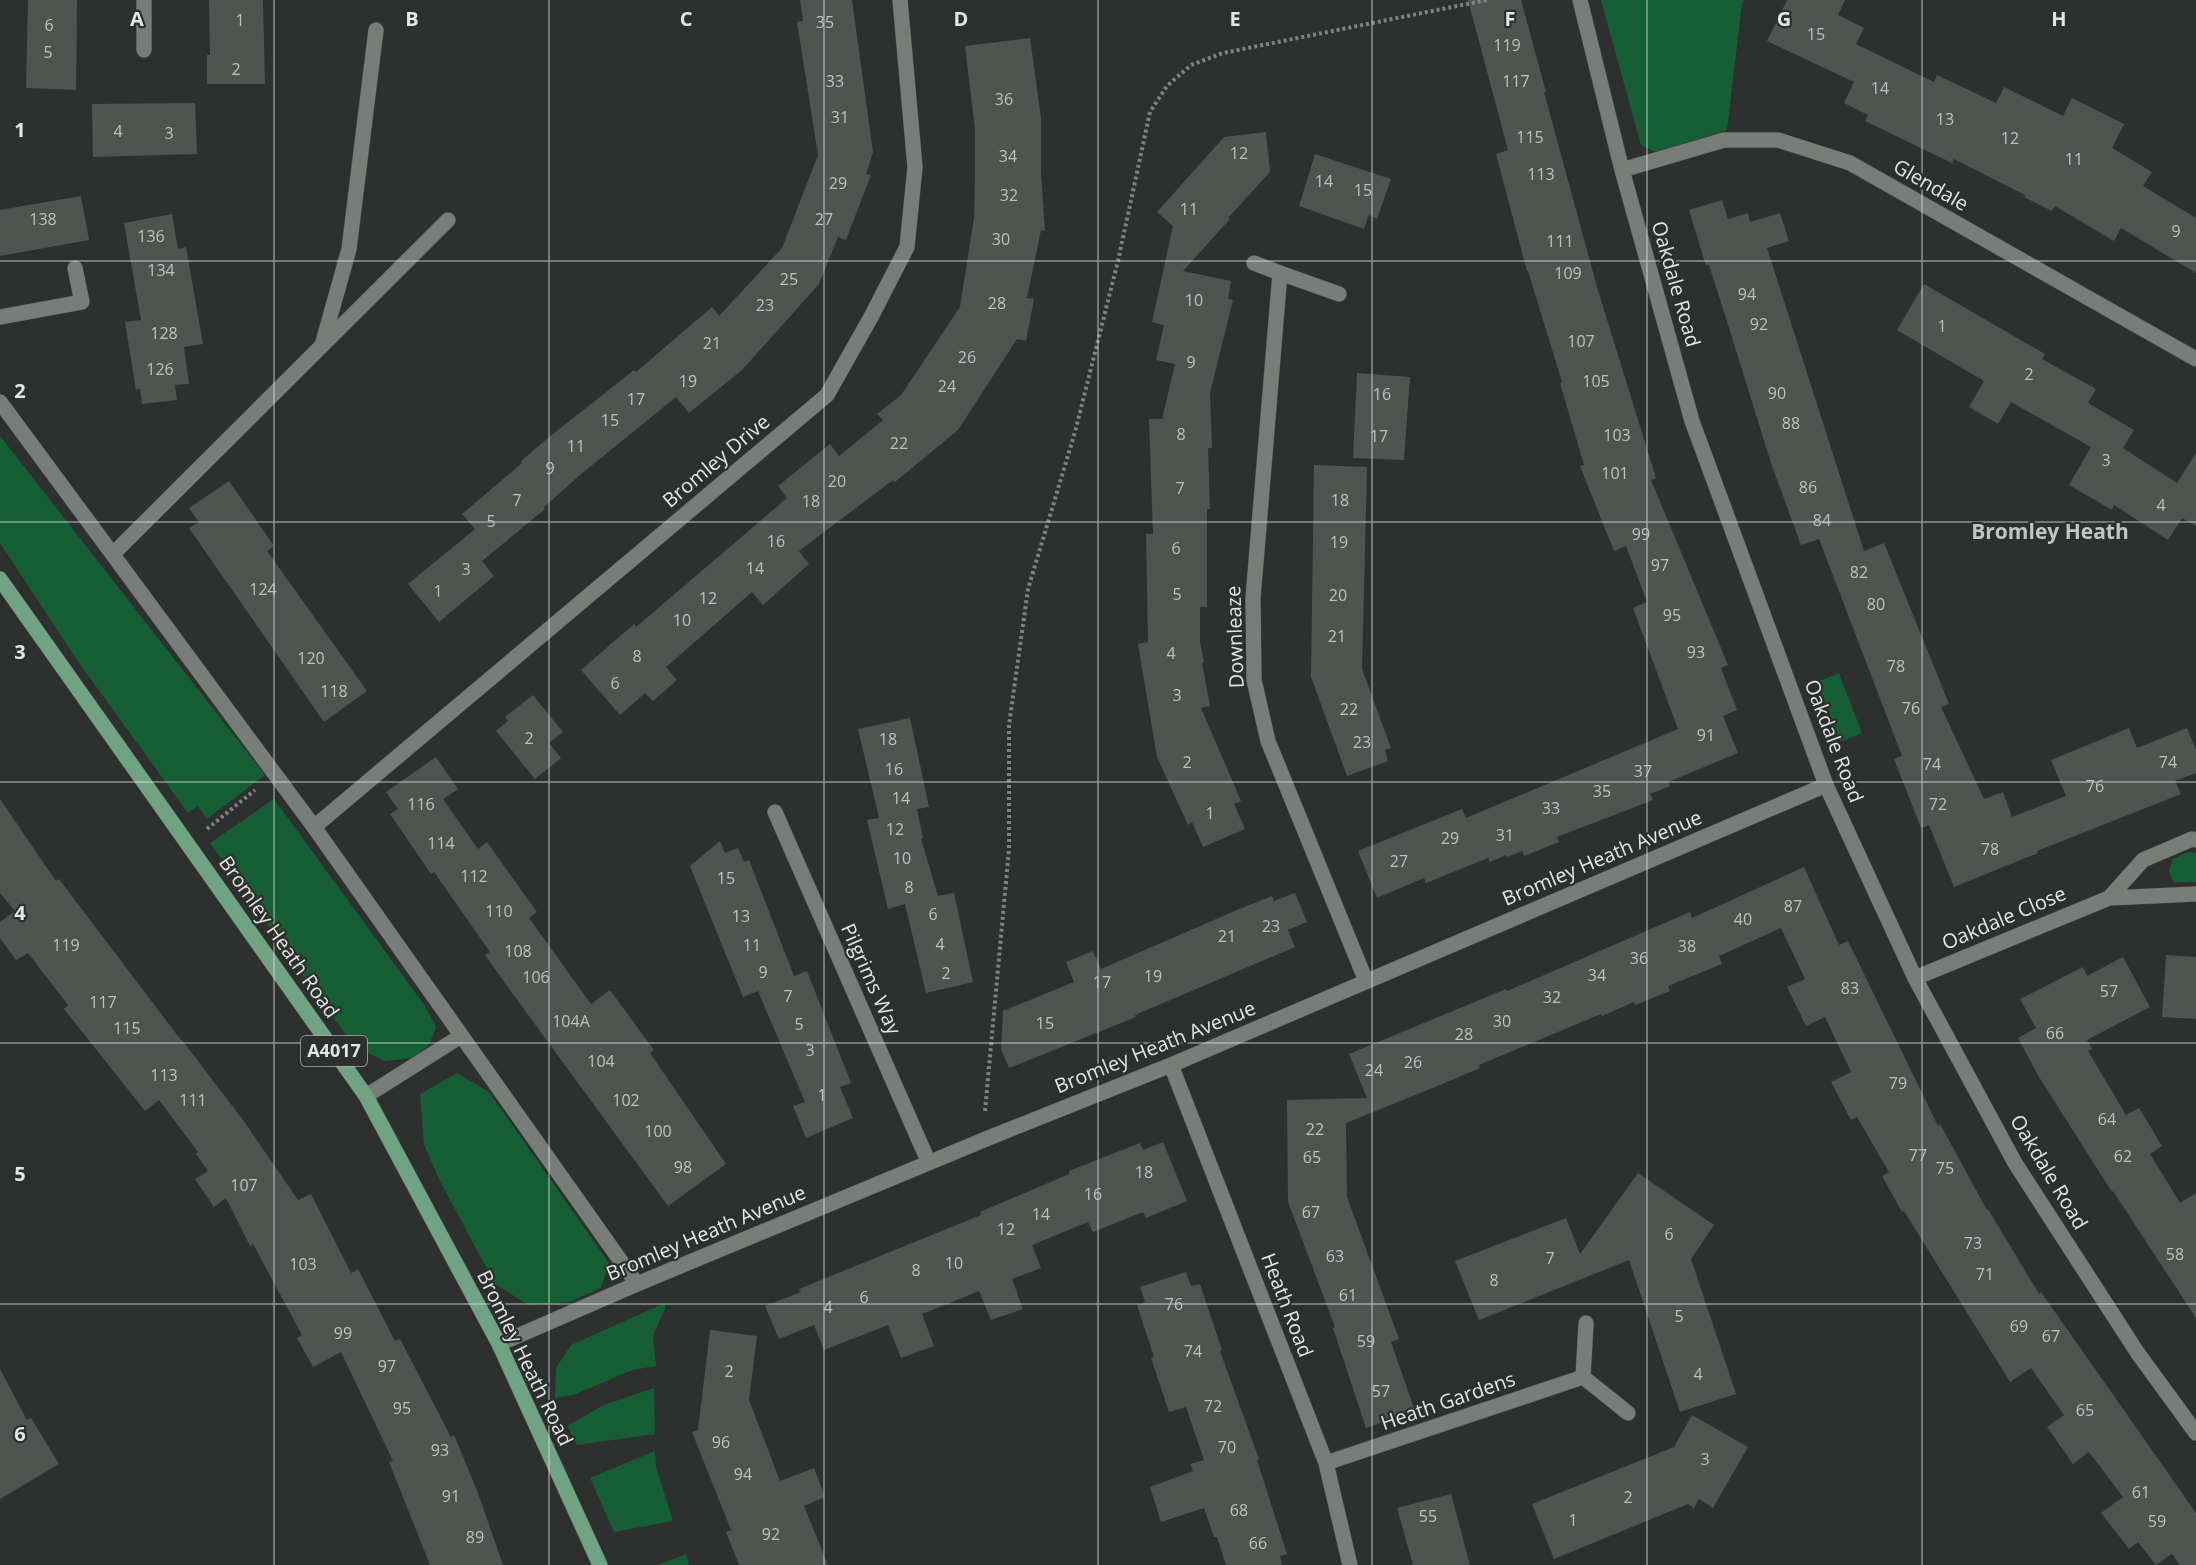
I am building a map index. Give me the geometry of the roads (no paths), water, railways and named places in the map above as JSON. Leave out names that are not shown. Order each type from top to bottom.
[{"type":"main road","name":"Bromley Heath Road","points":[[0,579],[366,1095],[499,1344],[600,1565]]},
{"type":"street","points":[[144,0],[144,50]]},
{"type":"street","name":"Bromley Drive","points":[[314,827],[827,395],[907,247],[915,167],[900,0]]},
{"type":"street","name":"Oakdale Road","points":[[1580,0],[1622,170],[1692,421],[1826,785],[1915,978],[2015,1163],[2137,1353],[2196,1433]]},
{"type":"street","points":[[322,344],[349,249],[376,30]]},
{"type":"street","name":"Glendale","points":[[1622,170],[1724,140],[1778,140],[1850,163],[2196,359]]},
{"type":"street","points":[[114,554],[448,220]]},
{"type":"street","points":[[1254,263],[1339,294]]},
{"type":"street","points":[[0,316],[81,302],[75,268]]},
{"type":"street","name":"Downleaze","points":[[1280,273],[1252,598],[1254,680],[1268,741],[1366,981]]},
{"type":"street","points":[[0,402],[314,827],[637,1284]]},
{"type":"street","name":"Bromley Heath Avenue","points":[[499,1344],[986,1139],[1171,1065],[1826,785]]},
{"type":"street","name":"Pilgrims Way","points":[[775,812],[929,1163]]},
{"type":"street","name":"Oakdale Close","points":[[2109,898],[2143,860],[2196,840]]},
{"type":"street","name":"Oakdale Close","points":[[1915,978],[2109,898],[2196,894]]},
{"type":"street","points":[[366,1095],[461,1036]]},
{"type":"street","name":"Heath Road","points":[[1171,1065],[1326,1464],[1350,1565]]},
{"type":"street","points":[[1586,1323],[1583,1377],[1628,1413]]},
{"type":"street","name":"Heath Gardens","points":[[1326,1464],[1583,1377]]},
{"type":"district","name":"Bromley Heath","points":[[2050,532]]}]
